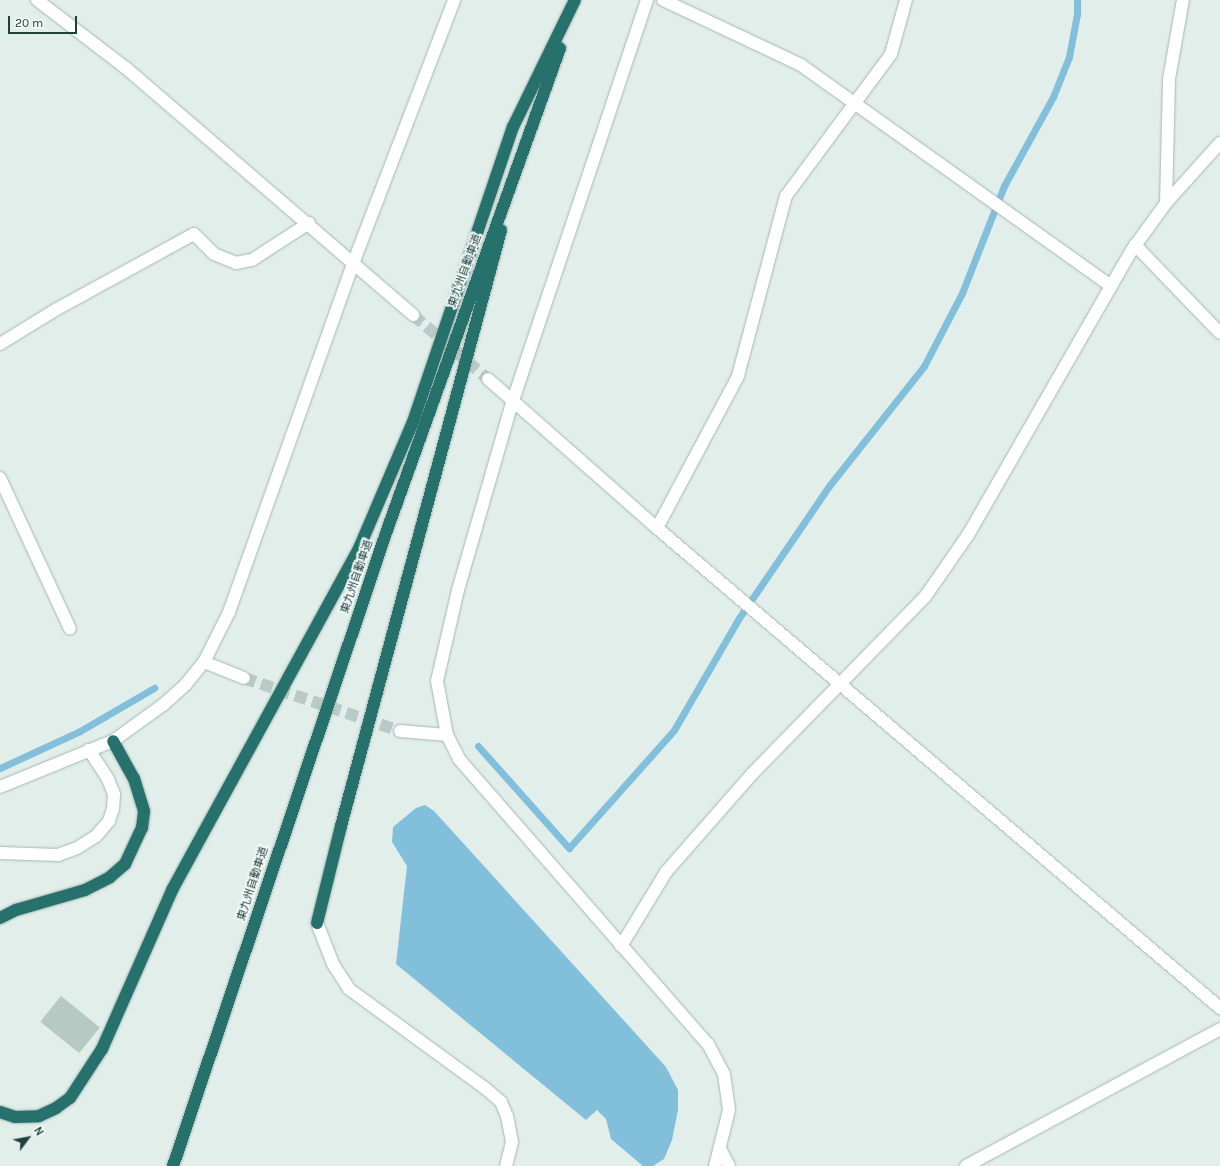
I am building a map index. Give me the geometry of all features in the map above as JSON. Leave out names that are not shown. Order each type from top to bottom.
[{"type":"highway","name":"東九州自動車道","points":[[173,1166],[324,712],[576,0]]},
{"type":"highway","points":[[0,1112],[16,1117],[39,1116],[56,1108],[70,1098],[102,1049],[172,890],[360,546],[413,422],[513,127],[576,0]]},
{"type":"highway","points":[[317,923],[341,826],[525,142]]},
{"type":"highway","points":[[0,918],[16,910],[84,890],[110,877],[125,864],[142,828],[144,811],[134,779],[113,741]]},
{"type":"street","points":[[37,0],[126,68],[309,223],[413,315]]},
{"type":"street","points":[[0,787],[113,741],[163,705],[186,684],[204,662],[230,612],[354,262],[454,0]]},
{"type":"street","points":[[647,0],[512,403],[458,590],[436,681],[447,735],[458,759],[708,1044],[724,1074],[729,1110],[715,1166]]},
{"type":"street","points":[[662,0],[800,65],[1111,286]]},
{"type":"street","points":[[657,528],[738,376],[786,196],[855,105],[891,54],[906,0]]},
{"type":"street","points":[[1166,203],[1169,79],[1183,0]]},
{"type":"street","points":[[621,946],[666,872],[752,774],[842,684],[925,597],[968,536],[1136,245],[1166,203],[1220,143]]},
{"type":"street","points":[[0,344],[57,309],[194,234],[214,254],[236,263],[252,260],[309,223]]},
{"type":"street","points":[[1136,245],[1220,332]]},
{"type":"street","points":[[488,379],[512,403],[657,528],[842,684],[1220,1008]]},
{"type":"street","points":[[0,478],[70,629]]},
{"type":"street","points":[[204,662],[244,678]]},
{"type":"street","points":[[400,731],[447,735]]},
{"type":"street","points":[[0,853],[58,855],[77,848],[96,836],[109,821],[113,809],[114,794],[108,779],[89,750]]},
{"type":"street","points":[[317,923],[333,964],[349,989],[485,1088],[501,1102],[507,1116],[512,1142],[506,1166]]},
{"type":"street","points":[[966,1166],[1220,1029]]},
{"type":"street","points":[[720,1149],[729,1166]]},
{"type":"water","points":[[425,805],[434,811],[666,1067],[678,1090],[678,1110],[672,1140],[664,1159],[653,1166],[643,1166],[611,1139],[606,1119],[597,1110],[586,1120],[396,964],[407,866],[392,842],[393,827],[416,808]]},
{"type":"building","points":[[61,996],[100,1027],[79,1053],[40,1022]]},
{"type":"waterway","points":[[478,746],[569,848],[674,730],[739,618],[829,486],[924,366],[962,293],[1004,186],[1053,97],[1069,57],[1077,14],[1077,0]]},
{"type":"waterway","points":[[0,768],[80,731],[154,688]]},
{"type":"tunnel","points":[[413,315],[488,379]]},
{"type":"tunnel","points":[[244,678],[400,731]]}]
